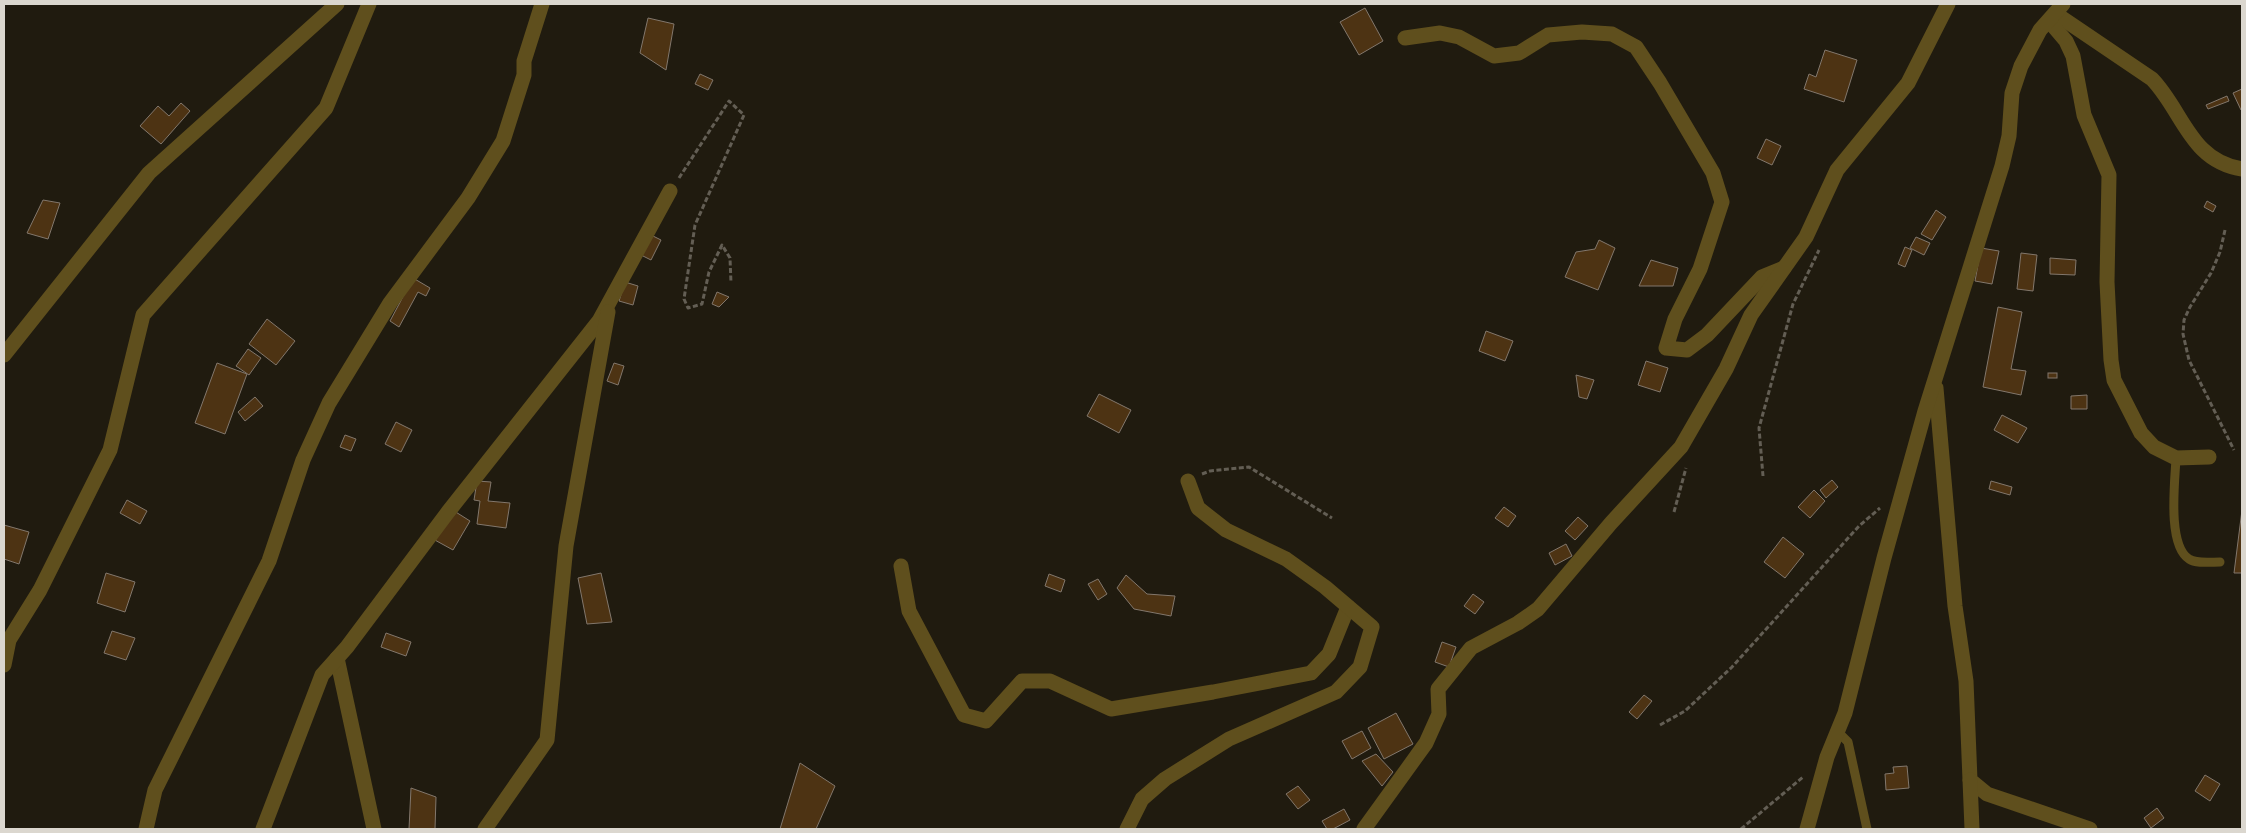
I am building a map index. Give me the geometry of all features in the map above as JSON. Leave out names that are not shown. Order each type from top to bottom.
[{"type":"street","points":[[4,355],[149,173],[336,4]]},
{"type":"street","points":[[4,665],[9,640],[40,590],[110,450],[143,315],[326,108],[369,4]]},
{"type":"street","points":[[146,829],[155,790],[269,562],[303,460],[330,403],[390,303],[468,198],[502,141],[524,75],[524,61],[542,4]]},
{"type":"street","points":[[1364,829],[1426,743],[1439,714],[1438,689],[1471,648],[1518,623],[1538,609],[1610,523],[1681,447],[1726,369],[1751,315],[1806,237],[1837,170],[1908,84],[1948,4]]},
{"type":"street","points":[[2056,13],[2152,79],[2163,91],[2190,138],[2210,156],[2231,167],[2242,169]]},
{"type":"street","points":[[1807,829],[1827,757],[1845,713],[1884,558],[1935,379],[2002,166],[2009,136],[2012,93],[2021,66],[2040,30],[2056,13]]},
{"type":"street","points":[[2056,13],[2073,56],[2084,115],[2109,175],[2107,282],[2110,360],[2114,380],[2141,433],[2154,447],[2176,458],[2208,457]]},
{"type":"street","points":[[1405,38],[1440,33],[1460,37],[1494,56],[1519,53],[1548,35],[1582,32],[1612,34],[1636,47],[1660,83],[1713,174],[1722,202],[1700,269],[1675,319],[1666,348],[1687,350],[1707,335],[1762,277],[1785,267]]},
{"type":"street","points":[[263,829],[322,675],[599,321],[670,191]]},
{"type":"street","points":[[485,829],[547,740],[566,546],[609,303]]},
{"type":"street","points":[[1935,379],[1954,606],[1966,680],[1972,829]]},
{"type":"street","points":[[1126,829],[1142,799],[1165,778],[1229,739],[1336,692],[1360,667],[1372,627],[1325,587],[1286,559],[1226,530],[1198,508],[1188,481]]},
{"type":"street","points":[[901,566],[909,611],[964,715],[986,721],[1022,681],[1050,681],[1110,709],[1311,673],[1329,654],[1348,607]]},
{"type":"street","points":[[337,658],[374,829]]},
{"type":"street","points":[[1970,780],[1987,794],[2090,829]]},
{"type":"lane","points":[[2176,458],[2175,528],[2181,550],[2187,559],[2193,561],[2220,562]]},
{"type":"lane","points":[[1838,732],[1848,742],[1867,829]]},
{"type":"path","points":[[670,191],[729,101],[744,115],[695,225],[684,299],[688,308],[702,304],[709,272],[722,245],[730,258],[731,283]]},
{"type":"path","points":[[2224,230],[2220,252],[2211,273],[2184,320],[2183,334],[2189,360],[2234,450]]},
{"type":"path","points":[[1763,476],[1759,428],[1793,304],[1821,246]]},
{"type":"path","points":[[1188,481],[1210,470],[1249,468],[1332,518]]},
{"type":"path","points":[[1660,725],[1685,711],[1732,667],[1859,526],[1881,507]]},
{"type":"path","points":[[1741,829],[1805,775]]},
{"type":"building","points":[[1365,8],[1383,41],[1359,55],[1340,22]]},
{"type":"building","points":[[648,18],[674,24],[666,70],[640,53]]},
{"type":"building","points":[[1825,50],[1857,60],[1844,102],[1804,89],[1809,74],[1816,77]]},
{"type":"building","points":[[700,74],[713,80],[708,90],[695,84]]},
{"type":"building","points":[[2242,89],[2242,109],[2241,110],[2233,93]]},
{"type":"building","points":[[2227,96],[2229,101],[2208,109],[2206,105]]},
{"type":"building","points":[[181,103],[190,111],[161,144],[140,126],[158,106],[169,116]]},
{"type":"building","points":[[1766,139],[1781,146],[1772,165],[1757,158]]},
{"type":"building","points":[[43,200],[60,203],[48,239],[27,233]]},
{"type":"building","points":[[2207,201],[2216,206],[2213,212],[2204,207]]},
{"type":"building","points":[[1936,210],[1946,217],[1932,240],[1921,234]]},
{"type":"building","points":[[651,235],[661,240],[651,260],[641,255]]},
{"type":"building","points":[[1916,237],[1930,243],[1924,255],[1910,248]]},
{"type":"building","points":[[1599,240],[1615,248],[1598,290],[1565,277],[1576,252],[1595,249]]},
{"type":"building","points":[[1905,247],[1912,250],[1905,267],[1898,264]]},
{"type":"building","points":[[1981,248],[1999,251],[1992,284],[1975,281]]},
{"type":"building","points":[[2021,253],[2037,255],[2033,291],[2017,289]]},
{"type":"building","points":[[2050,258],[2076,260],[2075,275],[2050,274]]},
{"type":"building","points":[[1651,260],[1678,268],[1673,286],[1639,286]]},
{"type":"building","points":[[413,278],[430,288],[426,296],[418,292],[399,327],[390,321]]},
{"type":"building","points":[[625,282],[638,286],[633,305],[619,301]]},
{"type":"building","points":[[717,292],[729,297],[719,307],[712,304]]},
{"type":"building","points":[[1998,307],[2022,312],[2011,369],[2026,371],[2021,395],[1983,387]]},
{"type":"building","points":[[267,319],[295,341],[276,365],[249,344]]},
{"type":"building","points":[[1486,331],[1513,341],[1505,361],[1479,351]]},
{"type":"building","points":[[248,349],[261,358],[249,375],[236,366]]},
{"type":"building","points":[[1646,361],[1668,368],[1660,392],[1638,385]]},
{"type":"building","points":[[217,363],[247,374],[225,434],[195,423]]},
{"type":"building","points":[[614,363],[624,366],[618,385],[607,381]]},
{"type":"building","points":[[2048,373],[2057,373],[2057,378],[2048,378]]},
{"type":"building","points":[[1576,375],[1594,380],[1587,399],[1579,397]]},
{"type":"building","points":[[1099,394],[1131,410],[1119,433],[1087,416]]},
{"type":"building","points":[[2087,395],[2087,409],[2071,409],[2071,396]]},
{"type":"building","points":[[255,397],[263,406],[245,421],[238,412]]},
{"type":"building","points":[[2002,415],[2027,428],[2018,443],[1994,430]]},
{"type":"building","points":[[396,422],[412,430],[401,452],[385,444]]},
{"type":"building","points":[[345,435],[356,439],[351,451],[340,447]]},
{"type":"building","points":[[1832,480],[1838,487],[1826,498],[1820,490]]},
{"type":"building","points":[[477,481],[491,482],[488,501],[510,503],[506,528],[477,524],[480,501],[474,500]]},
{"type":"building","points":[[1991,481],[2012,487],[2010,495],[1989,489]]},
{"type":"building","points":[[1814,490],[1825,501],[1810,518],[1798,507]]},
{"type":"building","points":[[127,500],[147,511],[140,524],[120,513]]},
{"type":"building","points":[[1504,507],[1516,516],[1508,527],[1495,518]]},
{"type":"building","points":[[451,509],[470,521],[453,550],[433,539]]},
{"type":"building","points":[[2242,510],[2242,573],[2234,573]]},
{"type":"building","points":[[1578,517],[1588,526],[1575,540],[1565,531]]},
{"type":"building","points":[[4,525],[29,532],[19,564],[4,559]]},
{"type":"building","points":[[1783,537],[1804,554],[1785,578],[1764,562]]},
{"type":"building","points":[[1566,544],[1572,556],[1555,565],[1549,553]]},
{"type":"building","points":[[106,573],[135,582],[125,612],[97,603]]},
{"type":"building","points":[[601,573],[612,622],[587,624],[578,578]]},
{"type":"building","points":[[1049,574],[1065,580],[1061,592],[1045,586]]},
{"type":"building","points":[[1126,575],[1147,594],[1175,596],[1171,616],[1134,609],[1117,588]]},
{"type":"building","points":[[1098,579],[1107,594],[1098,600],[1088,584]]},
{"type":"building","points":[[1473,594],[1484,602],[1475,614],[1464,606]]},
{"type":"building","points":[[112,631],[135,638],[126,660],[104,653]]},
{"type":"building","points":[[386,633],[411,642],[406,656],[381,647]]},
{"type":"building","points":[[1442,642],[1456,647],[1449,667],[1435,662]]},
{"type":"building","points":[[1644,695],[1652,701],[1637,719],[1629,712]]},
{"type":"building","points":[[1396,713],[1413,744],[1384,759],[1368,728]]},
{"type":"building","points":[[1362,731],[1371,748],[1352,759],[1342,741]]},
{"type":"building","points":[[1376,754],[1393,772],[1382,786],[1362,761]]},
{"type":"building","points":[[800,763],[835,786],[816,829],[780,829]]},
{"type":"building","points":[[1907,766],[1909,788],[1886,790],[1885,774],[1894,773],[1893,767]]},
{"type":"building","points":[[2205,775],[2220,784],[2210,801],[2195,791]]},
{"type":"building","points":[[1298,786],[1310,800],[1298,809],[1286,794]]},
{"type":"building","points":[[411,788],[436,797],[435,829],[409,829]]},
{"type":"building","points":[[2157,808],[2164,818],[2151,828],[2144,818]]},
{"type":"building","points":[[1344,809],[1350,820],[1333,829],[1327,829],[1322,821]]}]
